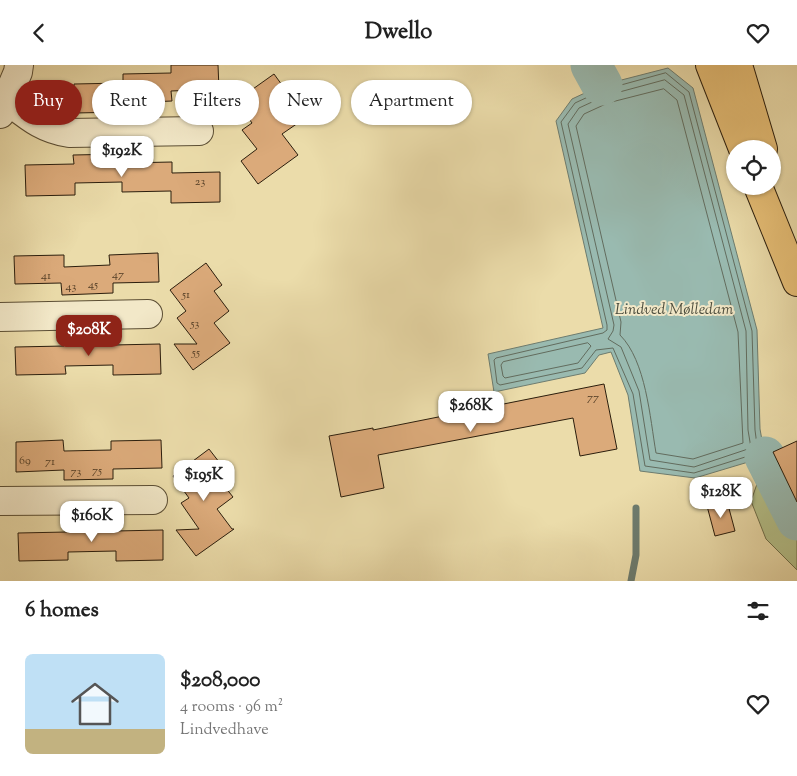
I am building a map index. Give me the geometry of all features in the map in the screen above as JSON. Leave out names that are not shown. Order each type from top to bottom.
[{"type":"main road","points":[[710,65],[739,140]]},
{"type":"main road","points":[[738,65],[760,140]]},
{"type":"main road","points":[[762,195],[797,282]]},
{"type":"main road","points":[[775,195],[797,269]]},
{"type":"street","points":[[18,65],[18,72],[3,107],[53,131],[69,133],[199,131]]},
{"type":"street","points":[[0,317],[148,314]]},
{"type":"street","points":[[0,501],[153,501]]},
{"type":"green space","points":[[773,480],[790,521],[797,519],[797,570],[766,539],[751,501],[758,481]]},
{"type":"water","name":"Lindved Mølledam","points":[[668,68],[693,88],[757,330],[760,429],[765,457],[695,478],[640,471],[628,395],[611,352],[599,355],[585,373],[494,392],[488,354],[603,328],[556,121],[572,99],[602,85]]},
{"type":"building","points":[[171,65],[218,65],[219,80],[175,80],[175,91],[171,91],[172,101],[165,101],[165,80],[123,80],[123,74],[171,73]]},
{"type":"building","points":[[274,74],[278,80],[269,80],[269,125],[295,125],[282,134],[298,155],[258,184],[241,161],[257,149],[242,130],[249,125],[259,125],[259,85]]},
{"type":"building","points":[[82,84],[92,84],[92,113],[82,113]]},
{"type":"building","points":[[123,154],[123,163],[172,162],[172,173],[220,172],[220,202],[171,203],[171,191],[122,192],[122,182],[75,183],[75,195],[26,196],[25,165],[74,164],[73,155]]},
{"type":"building","points":[[158,253],[159,282],[113,283],[113,293],[62,295],[61,283],[15,284],[14,256],[64,255],[64,267],[110,265],[109,255]]},
{"type":"building","points":[[206,263],[222,285],[214,291],[229,311],[214,323],[230,343],[193,370],[174,344],[197,344],[177,318],[186,311],[170,290]]},
{"type":"building","points":[[112,336],[113,345],[160,344],[161,374],[113,375],[113,365],[65,366],[66,374],[16,375],[15,347],[64,346],[64,337]]},
{"type":"building","points":[[604,384],[617,449],[580,456],[573,418],[378,455],[384,488],[341,497],[329,436],[373,428],[373,430]]},
{"type":"building","points":[[63,440],[64,451],[111,450],[111,441],[161,440],[162,468],[113,469],[113,479],[64,480],[64,470],[16,472],[16,442]]},
{"type":"building","points":[[797,441],[797,502],[773,452]]},
{"type":"building","points":[[209,449],[226,471],[217,477],[233,497],[217,509],[232,529],[234,529],[196,556],[176,530],[199,529],[181,503],[189,498],[173,476]]},
{"type":"building","points":[[727,501],[735,531],[715,536],[707,506]]},
{"type":"building","points":[[66,522],[115,522],[115,531],[163,530],[163,560],[116,561],[116,551],[68,552],[68,560],[19,561],[18,533],[67,532]]},
{"type":"waterway","points":[[591,65],[602,85]]},
{"type":"waterway","points":[[765,457],[797,520]]},
{"type":"waterway","points":[[631,581],[636,555],[636,508]]}]
